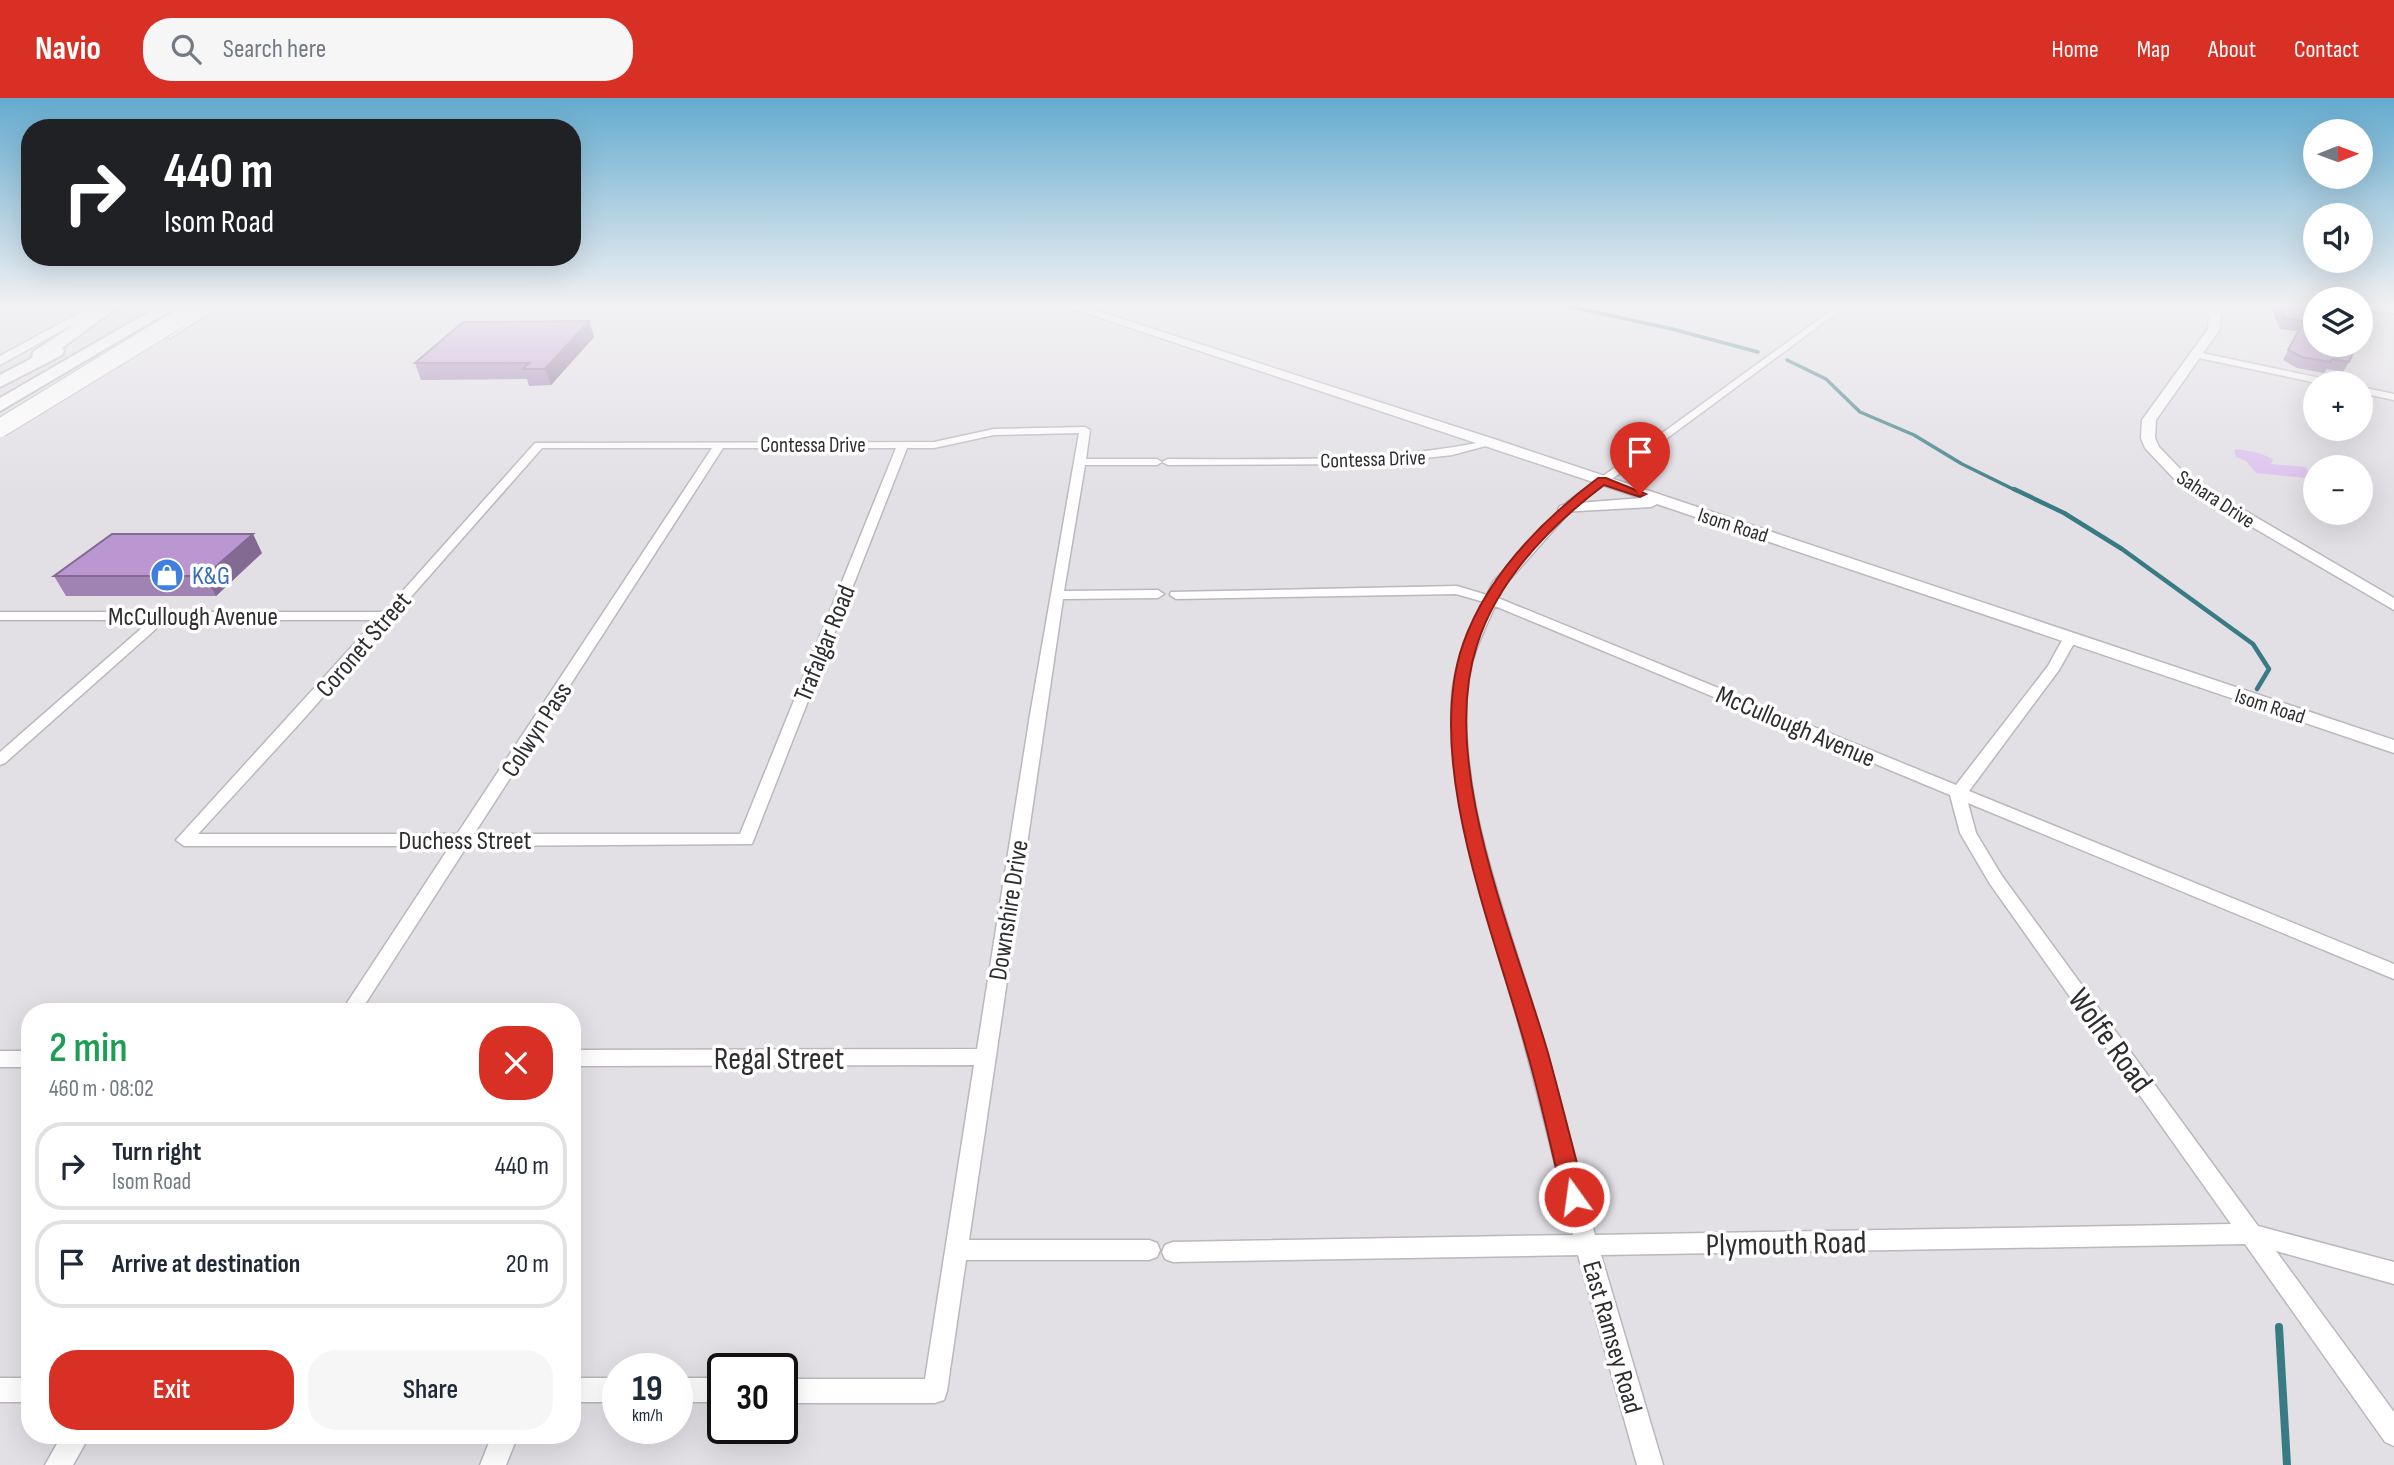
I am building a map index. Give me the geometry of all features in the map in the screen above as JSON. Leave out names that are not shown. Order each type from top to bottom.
[{"type":"highway","points":[[0,381],[17,370]]},
{"type":"highway","points":[[0,381],[21,370]]},
{"type":"highway","points":[[0,406],[72,370]]},
{"type":"highway","points":[[0,419],[85,370]]},
{"type":"highway","points":[[0,428],[93,370]]},
{"type":"street","points":[[0,437],[99,370]]},
{"type":"street","name":"Isom Road","points":[[1267,370],[2394,747]]},
{"type":"street","name":"East Ramsey Road","points":[[1650,1465],[1587,1247],[1537,1052],[1472,831],[1459,752],[1460,694],[1470,645],[1498,585],[1510,569],[1566,509],[1755,370]]},
{"type":"street","name":"Sahara Drive","points":[[2186,370],[2148,420],[2148,438],[2160,458],[2201,493],[2394,605]]},
{"type":"street","points":[[2267,370],[2303,377]]},
{"type":"street","points":[[2373,393],[2394,397]]},
{"type":"street","name":"Contessa Drive","points":[[539,445],[934,445],[1004,432],[1085,430]]},
{"type":"street","name":"Downshire Drive","points":[[798,1391],[934,1391],[1085,430]]},
{"type":"street","name":"Contessa Drive","points":[[1080,462],[1410,459],[1492,443]]},
{"type":"street","name":"Coronet Street","points":[[184,840],[295,720],[539,445]]},
{"type":"street","name":"Trafalgar Road","points":[[746,840],[903,445]]},
{"type":"street","name":"Colwyn Pass","points":[[356,1003],[720,446]]},
{"type":"street","points":[[1566,509],[1661,501]]},
{"type":"street","name":"McCullough Avenue","points":[[1175,595],[1457,590],[1491,600],[2394,972]]},
{"type":"street","points":[[1058,595],[1158,594]]},
{"type":"street","name":"McCullough Avenue","points":[[0,616],[386,616]]},
{"type":"street","points":[[0,760],[163,616]]},
{"type":"street","points":[[1958,794],[2054,667],[2070,638]]},
{"type":"street","name":"Wolfe Road","points":[[1958,794],[1968,833],[1996,880],[2394,1433]]},
{"type":"street","name":"Duchess Street","points":[[184,840],[746,840]]},
{"type":"street","name":"Regal Street","points":[[581,1058],[985,1057]]},
{"type":"street","points":[[0,1059],[21,1059]]},
{"type":"street","name":"Plymouth Road","points":[[1173,1252],[2252,1234],[2394,1273]]},
{"type":"street","points":[[956,1250],[1149,1250]]},
{"type":"street","points":[[0,1390],[21,1390]]},
{"type":"street","points":[[581,1390],[602,1390]]},
{"type":"street","points":[[58,1465],[71,1444]]},
{"type":"street","points":[[494,1465],[502,1444]]},
{"type":"shaded area","points":[[2234,450],[2259,453],[2273,459],[2271,464],[2303,467],[2303,478],[2256,473],[2246,461],[2236,457]]},
{"type":"building","points":[[112,534],[253,534],[205,576],[54,576]]},
{"type":"waterway","points":[[1807,370],[1826,379],[1860,412],[1914,435],[1962,464],[2017,491]]},
{"type":"waterway","points":[[2014,489],[2064,513],[2122,549],[2253,644],[2269,669],[2257,689]]},
{"type":"waterway","points":[[2279,1327],[2287,1465]]},
{"type":"place","name":"K&G","points":[[167,575]]},
{"type":"route","points":[[1574,1197],[1537,1052],[1472,831],[1459,752],[1460,694],[1470,645],[1498,585],[1510,569],[1570,505],[1602,481],[1640,494]]}]
